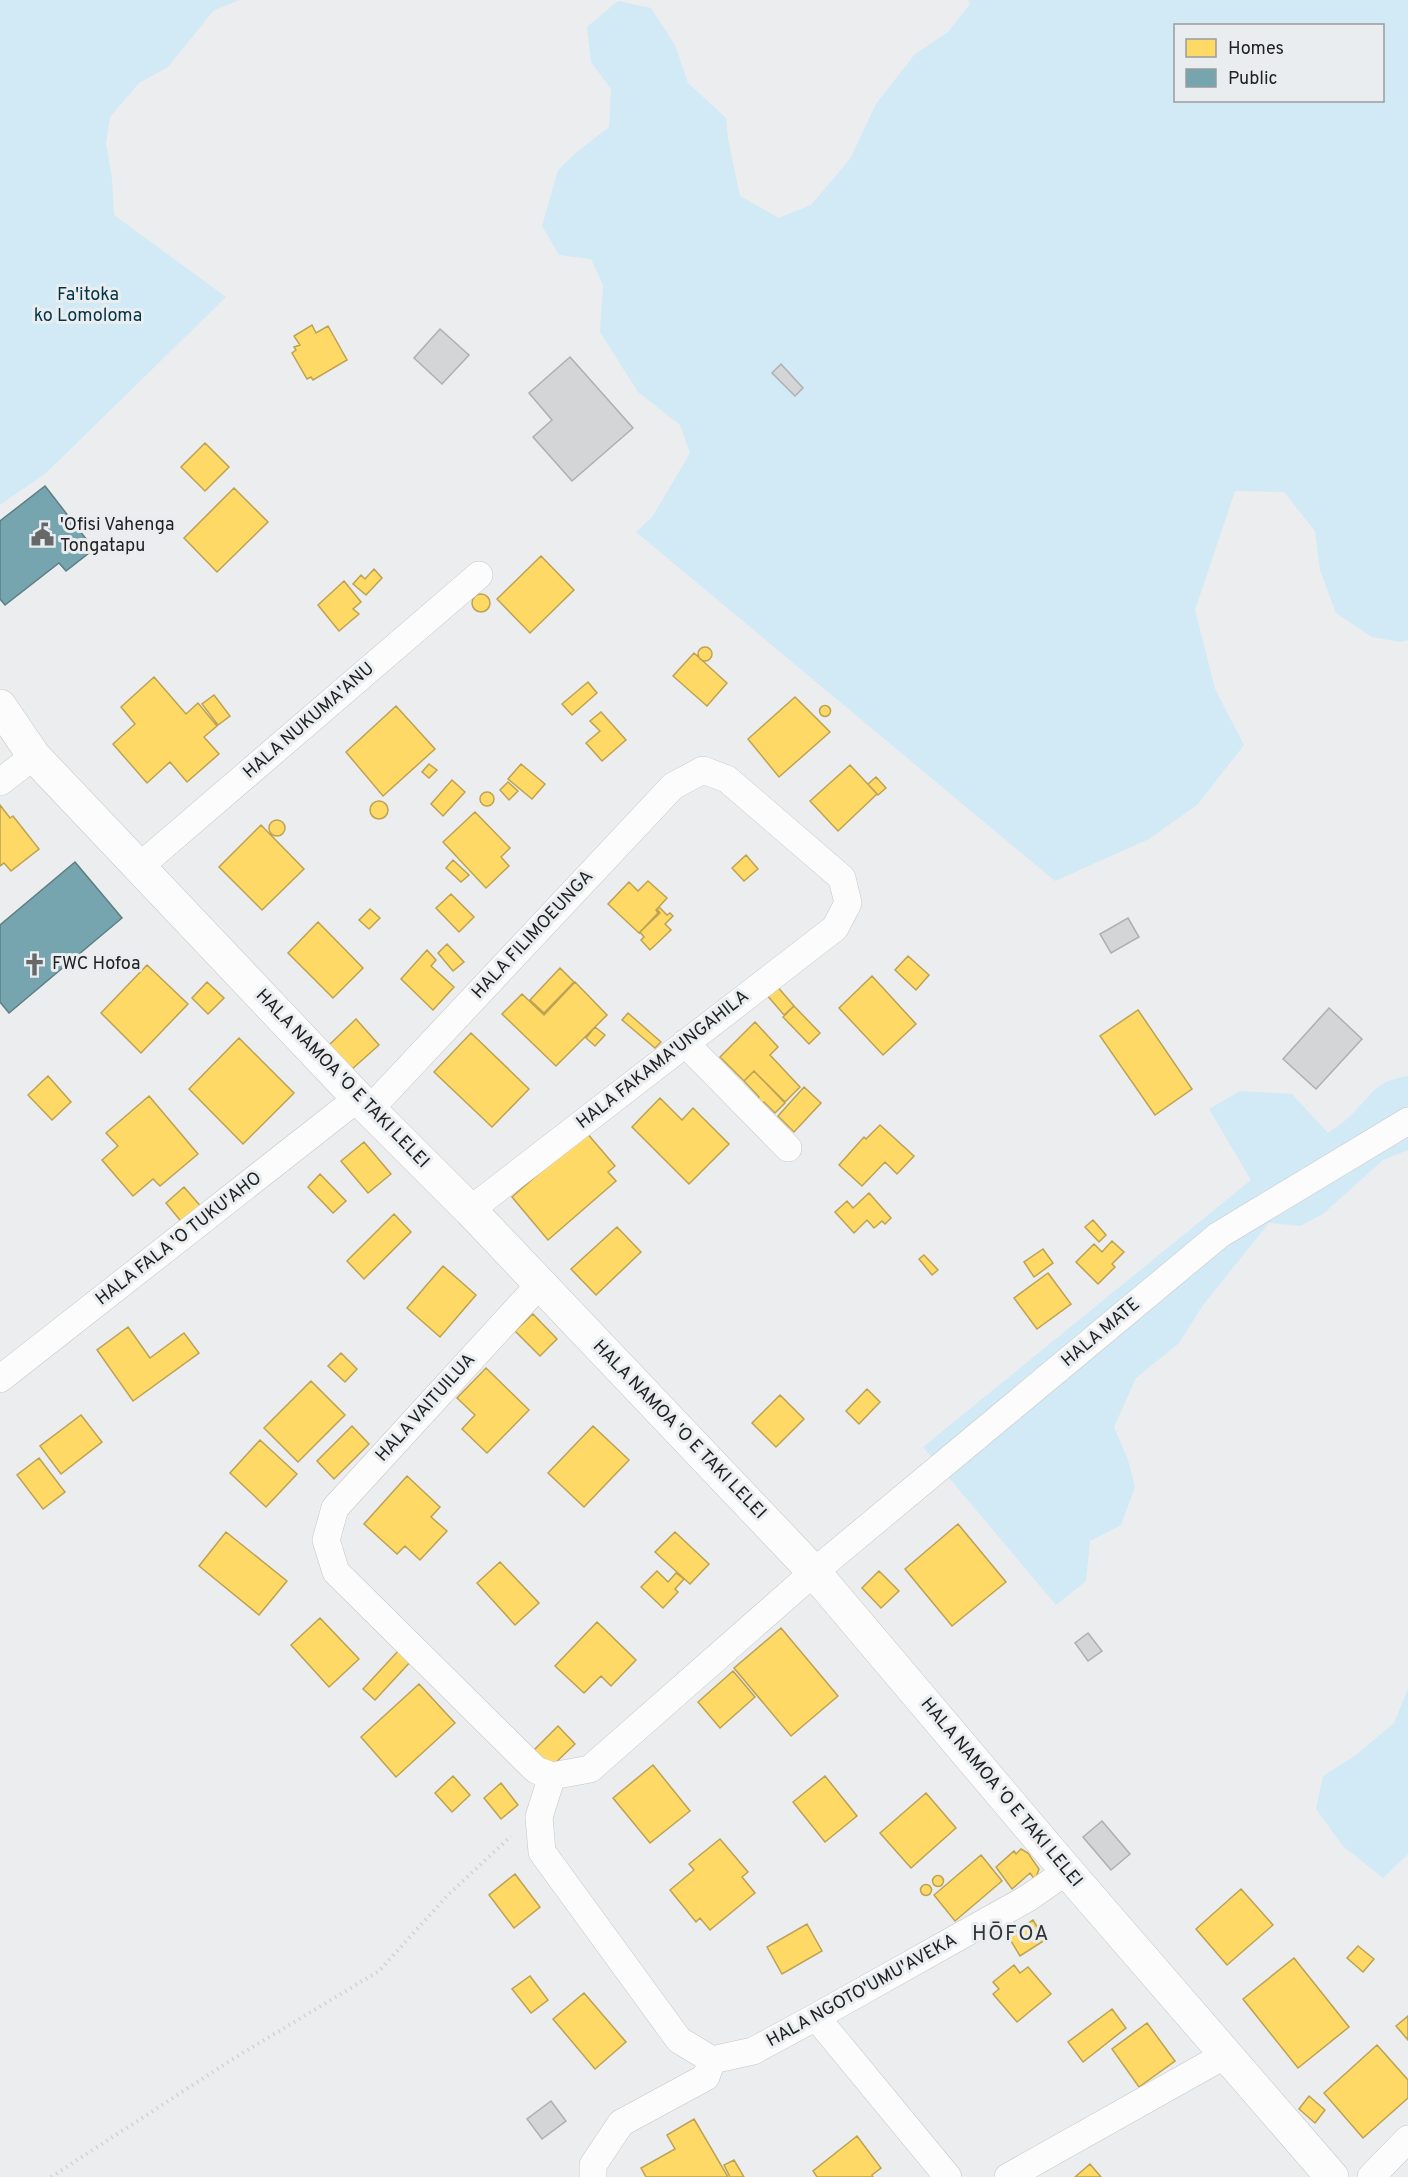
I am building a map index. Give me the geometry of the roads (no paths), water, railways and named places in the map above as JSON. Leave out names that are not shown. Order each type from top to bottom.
[{"type":"street","name":"HALA NUKUMA'ANU","points":[[139,867],[480,575]]},
{"type":"street","name":"HALA NAMOA 'O E TAKI LELEI","points":[[0,706],[34,756],[364,1104],[470,1210],[814,1572],[1067,1871],[1332,2177]]},
{"type":"street","points":[[0,782],[34,756]]},
{"type":"street","name":"HALA FILIMOEUNGA","points":[[364,1104],[674,786],[703,770],[727,779],[842,878],[848,903]]},
{"type":"street","name":"HALA FAKAMA'UNGAHILA","points":[[470,1210],[835,928],[848,903]]},
{"type":"street","points":[[685,1043],[788,1148]]},
{"type":"street","name":"HALA FALA 'O TUKU'AHO","points":[[0,1379],[364,1104]]},
{"type":"street","name":"HALA MATE","points":[[552,1776],[590,1769],[814,1572],[1219,1234],[1408,1121]]},
{"type":"street","name":"HALA VAITUILUA","points":[[540,1284],[335,1508],[326,1540],[336,1572],[536,1770],[552,1776]]},
{"type":"street","points":[[552,1776],[539,1817],[542,1852],[679,2040],[712,2060],[706,2077],[621,2123],[593,2165],[592,2177]]},
{"type":"street","name":"HALA NGOTO'UMU'AVEKA","points":[[712,2060],[753,2051],[1028,1898],[1067,1871]]},
{"type":"street","points":[[816,2017],[948,2177]]},
{"type":"street","points":[[1008,2177],[1227,2054]]},
{"type":"street","points":[[1371,2177],[1408,2139]]},
{"type":"place","name":"'Ofisi Vahenga Tongatapu","points":[[42,535]]},
{"type":"place","name":"FWC Hofoa","points":[[34,964]]},
{"type":"district","name":"HŌFOA","points":[[1011,1934]]},
{"type":"park label","name":"Fa'itoka ko Lomoloma","points":[[88,305]]}]
